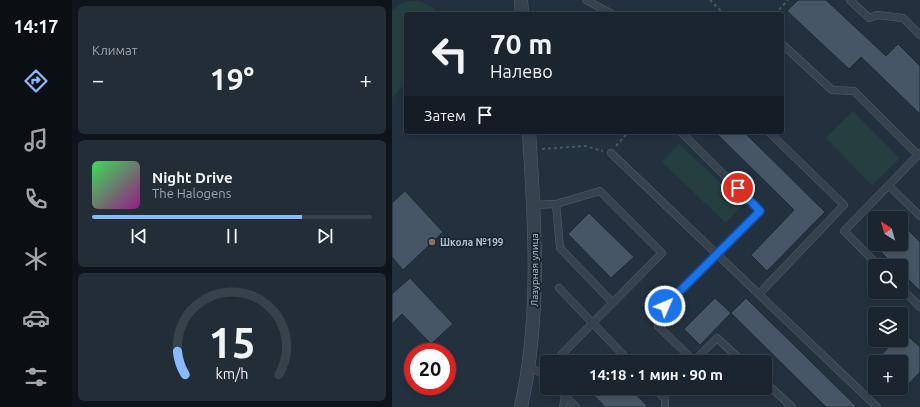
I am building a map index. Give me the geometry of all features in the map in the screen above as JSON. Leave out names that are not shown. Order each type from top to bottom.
[{"type":"street","points":[[521,0],[522,12]]},
{"type":"street","name":"Лазурная улица","points":[[521,407],[529,368],[535,308],[533,205],[529,134]]},
{"type":"lane","points":[[586,0],[608,12]]},
{"type":"lane","points":[[850,0],[869,18],[877,15],[903,18],[920,35]]},
{"type":"lane","points":[[784,46],[832,90],[854,91],[919,154],[844,231],[872,259]]},
{"type":"lane","points":[[683,134],[760,211],[665,306],[658,326],[688,355]]},
{"type":"lane","points":[[759,294],[844,205],[770,134]]},
{"type":"lane","points":[[611,153],[877,407]]},
{"type":"lane","points":[[889,186],[920,216]]},
{"type":"lane","points":[[533,205],[556,204],[600,191],[662,254],[612,302],[561,355]]},
{"type":"lane","points":[[556,204],[560,248],[612,302]]},
{"type":"lane","points":[[559,288],[623,355]]},
{"type":"lane","points":[[908,295],[920,307]]},
{"type":"lane","points":[[700,355],[717,338],[735,355]]},
{"type":"lane","points":[[529,368],[540,371]]},
{"type":"lane","points":[[772,388],[792,407]]},
{"type":"lane","points":[[661,395],[665,399],[665,407]]},
{"type":"lane","points":[[563,407],[565,397]]},
{"type":"lane","points":[[565,397],[576,407]]},
{"type":"path","points":[[710,0],[722,12]]},
{"type":"path","points":[[777,12],[788,0]]},
{"type":"path","points":[[530,150],[585,146],[611,153],[626,134]]},
{"type":"green space","points":[[410,1],[418,2],[426,4],[437,12],[404,12],[404,85],[392,97],[392,10],[401,4]]},
{"type":"green space","points":[[853,111],[900,158],[872,185],[826,138]]},
{"type":"green space","points":[[679,144],[743,204],[726,223],[662,162]]},
{"type":"building","points":[[798,0],[826,0],[886,56],[898,44],[920,66],[920,114],[861,57],[849,69],[787,11]]},
{"type":"building","points":[[717,134],[746,134],[825,212],[767,271],[751,255],[794,210]]},
{"type":"building","points":[[405,191],[443,232],[403,270],[392,257],[392,203]]},
{"type":"building","points":[[589,213],[634,257],[611,278],[568,234]]},
{"type":"building","points":[[908,230],[920,242],[920,291],[908,279],[908,259],[888,259],[880,251],[908,251]]},
{"type":"building","points":[[410,278],[453,324],[432,343],[430,343],[402,314],[392,324],[392,294]]},
{"type":"building","points":[[715,298],[731,313],[700,345],[684,329]]},
{"type":"building","points":[[746,298],[857,407],[826,407],[731,313]]},
{"type":"building","points":[[908,336],[920,347],[920,372],[908,385],[908,355],[881,355],[889,347],[908,347]]},
{"type":"building","points":[[594,395],[637,395],[648,407],[605,407]]},
{"type":"place","name":"Школа №199","points":[[432,242]]},
{"type":"route","points":[[665,306],[760,211],[738,188]]}]
